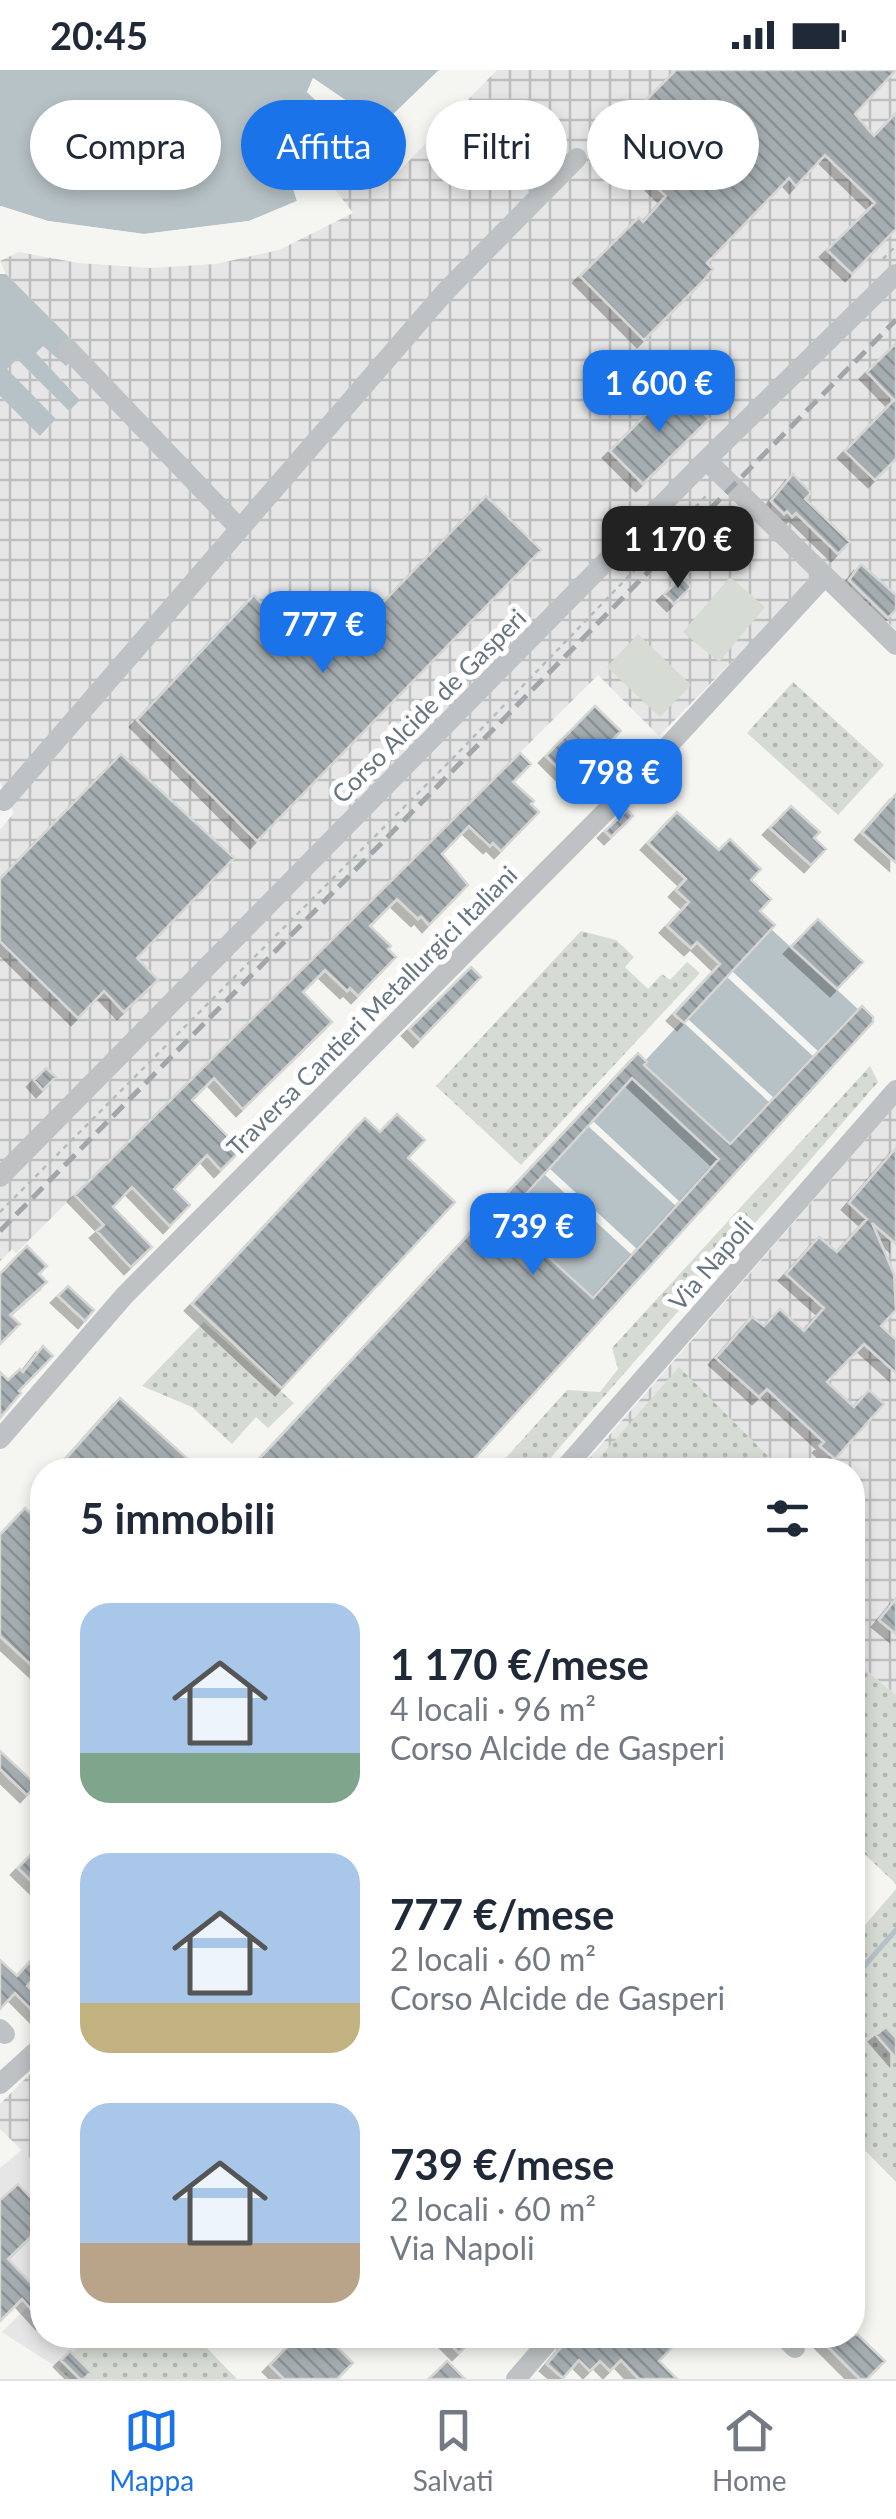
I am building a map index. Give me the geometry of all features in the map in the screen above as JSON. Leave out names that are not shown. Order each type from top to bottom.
[{"type":"street","points":[[1,802],[445,292],[577,158]]},
{"type":"street","name":"Corso Alcide de Gasperi","points":[[0,1177],[706,460],[896,274]]},
{"type":"street","points":[[68,349],[240,529]]},
{"type":"street","points":[[706,460],[896,645]]},
{"type":"street","name":"Traversa Cantieri Metallurgici Italiani","points":[[0,1439],[125,1296],[632,784],[824,577]]},
{"type":"street","name":"Via Napoli","points":[[574,1458],[896,1090]]},
{"type":"street","points":[[0,2084],[30,2057]]},
{"type":"street","points":[[516,2379],[543,2348]]},
{"type":"path","points":[[0,1212],[457,754],[708,494]]},
{"type":"shaded area","points":[[0,70],[439,70],[406,102],[345,100],[313,78],[307,92],[315,100],[241,100],[241,190],[293,190],[297,201],[249,221],[144,234],[48,221],[0,206]]},
{"type":"shaded area","points":[[497,70],[896,70],[896,630],[826,566],[659,736],[598,675],[16,1253],[12,1249],[0,1261],[0,830],[14,813],[0,782],[0,396],[41,436],[56,419],[6,369],[16,358],[69,411],[80,399],[35,353],[43,345],[82,350],[6,274],[0,261],[19,252],[78,263],[151,268],[216,264],[279,250],[353,213],[335,190],[406,190],[406,164],[426,143],[426,190],[567,190],[567,100],[468,100]]},
{"type":"shaded area","points":[[0,274],[6,274],[82,350],[66,366],[43,346],[36,353],[80,400],[69,411],[17,359],[7,369],[56,419],[40,436],[0,396]]},
{"type":"shaded area","points":[[730,577],[765,607],[719,662],[683,632]]},
{"type":"shaded area","points":[[638,634],[691,685],[660,717],[607,667]]},
{"type":"shaded area","points":[[793,682],[884,765],[838,815],[747,733]]},
{"type":"shaded area","points":[[771,929],[859,1010],[820,1053],[732,971]]},
{"type":"shaded area","points":[[581,931],[616,940],[634,957],[625,967],[648,989],[662,974],[670,980],[687,962],[700,973],[521,1165],[436,1086]]},
{"type":"shaded area","points":[[727,977],[815,1058],[776,1100],[688,1019]]},
{"type":"shaded area","points":[[682,1021],[769,1102],[730,1144],[643,1063]]},
{"type":"shaded area","points":[[870,1066],[878,1082],[550,1458],[506,1458],[567,1390],[600,1392],[618,1369],[612,1348]]},
{"type":"shaded area","points":[[631,1078],[719,1159],[680,1202],[593,1121]]},
{"type":"shaded area","points":[[896,1105],[896,1695],[865,1669],[865,1458],[770,1458],[679,1368],[600,1458],[589,1458]]},
{"type":"shaded area","points":[[588,1126],[676,1206],[637,1249],[549,1168]]},
{"type":"shaded area","points":[[544,1174],[632,1255],[593,1298],[505,1217]]},
{"type":"shaded area","points":[[204,1322],[294,1403],[268,1428],[256,1417],[232,1444],[192,1407],[142,1386]]},
{"type":"shaded area","points":[[679,1367],[770,1458],[599,1458]]},
{"type":"shaded area","points":[[865,1670],[896,1695],[896,1884],[865,1854]]},
{"type":"shaded area","points":[[896,1889],[896,2182],[865,2150],[865,1925]]},
{"type":"shaded area","points":[[30,2074],[30,2158],[0,2129],[0,2104]]},
{"type":"shaded area","points":[[22,2150],[30,2158],[30,2348],[77,2348],[58,2368],[2,2332],[27,2307],[0,2279],[0,2168]]},
{"type":"shaded area","points":[[77,2348],[207,2348],[237,2379],[70,2379],[58,2368]]},
{"type":"pier","points":[[439,70],[444,70],[406,107],[406,102]]},
{"type":"pier","points":[[313,78],[345,100],[337,100],[315,85],[313,91],[323,100],[316,100],[307,92]]},
{"type":"pier","points":[[293,190],[298,190],[302,203],[250,226],[144,239],[47,226],[0,211],[1,206],[48,221],[144,234],[249,221],[297,201]]},
{"type":"building","points":[[676,70],[896,70],[855,114],[874,136],[896,113],[896,229],[852,274],[827,250],[875,203],[825,155],[796,186],[789,178],[707,263],[713,269],[703,281],[644,340],[580,276],[639,217],[643,222],[666,196],[660,190],[759,190],[759,100],[646,100]]},
{"type":"building","points":[[896,343],[896,459],[875,480],[845,451],[894,400],[867,372]]},
{"type":"building","points":[[675,385],[709,419],[643,484],[610,451]]},
{"type":"building","points":[[793,474],[811,493],[805,499],[850,542],[838,554],[796,513],[792,517],[787,511],[784,514],[771,501]]},
{"type":"building","points":[[486,496],[541,550],[257,841],[137,720],[254,595],[268,611],[274,605],[327,660]]},
{"type":"building","points":[[739,512],[752,524],[728,547],[716,535]]},
{"type":"building","points":[[861,564],[896,595],[896,610],[888,618],[849,580]]},
{"type":"building","points":[[682,577],[691,587],[674,604],[664,594]]},
{"type":"building","points":[[595,706],[621,731],[571,781],[546,756]]},
{"type":"building","points":[[520,753],[531,764],[513,782],[534,801],[531,804],[539,812],[501,851],[469,826],[442,854],[468,885],[429,925],[397,899],[370,926],[391,946],[388,949],[396,957],[358,996],[325,970],[303,992],[332,1022],[243,1109],[214,1078],[192,1100],[241,1150],[221,1170],[207,1155],[174,1189],[190,1205],[170,1226],[132,1187],[113,1207],[152,1247],[131,1267],[97,1231],[104,1225],[75,1195]]},
{"type":"building","points":[[121,754],[234,858],[137,958],[158,980],[124,1012],[104,991],[78,1018],[0,941],[0,879]]},
{"type":"building","points":[[896,794],[896,863],[862,833]]},
{"type":"building","points":[[791,806],[820,832],[814,838],[826,849],[811,865],[770,828]]},
{"type":"building","points":[[627,810],[633,816],[611,837],[605,831]]},
{"type":"building","points":[[677,812],[719,850],[730,839],[761,869],[751,880],[771,899],[760,911],[775,925],[684,1023],[674,1014],[720,964],[697,942],[691,948],[667,926],[689,902],[676,890],[686,879],[648,843]]},
{"type":"building","points":[[818,919],[863,962],[837,989],[791,947]]},
{"type":"building","points":[[471,967],[481,977],[420,1040],[409,1029]]},
{"type":"building","points":[[862,1006],[873,1017],[873,1022],[475,1458],[260,1458],[638,1053],[647,1062],[644,1065],[730,1144]],"holes":[[[632,1078],[719,1159],[593,1298],[505,1217]]]},
{"type":"building","points":[[46,1068],[56,1077],[43,1090],[34,1080]]},
{"type":"building","points":[[397,1114],[425,1140],[408,1158],[455,1202],[282,1388],[192,1304],[365,1118],[380,1132]]},
{"type":"building","points":[[896,1148],[896,1244],[872,1223],[894,1274],[896,1310],[881,1326],[896,1340],[896,1373],[864,1344],[827,1382],[854,1407],[869,1390],[884,1404],[834,1458],[820,1446],[824,1442],[767,1389],[759,1397],[716,1358],[752,1317],[764,1326],[780,1309],[804,1331],[824,1308],[786,1274],[819,1237],[837,1252],[867,1219],[849,1203]]},
{"type":"building","points":[[27,1246],[47,1266],[39,1274],[47,1282],[10,1315],[20,1324],[0,1344],[0,1274]]},
{"type":"building","points":[[68,1286],[94,1310],[85,1321],[58,1296]]},
{"type":"building","points":[[43,1346],[53,1356],[19,1391],[0,1418],[0,1372],[8,1380],[20,1369],[23,1372]]},
{"type":"building","points":[[120,1398],[187,1458],[67,1458]]},
{"type":"building","points":[[25,1508],[30,1513],[30,1664],[0,1636],[0,1535]]},
{"type":"building","points":[[896,1599],[896,1634],[879,1620]]},
{"type":"building","points":[[0,1751],[30,1779],[30,1792],[27,1795],[0,1769]]},
{"type":"building","points":[[30,1856],[30,1880],[18,1868]]},
{"type":"building","points":[[0,1960],[17,1976],[30,1962],[30,2008],[15,1993],[0,2009]]},
{"type":"building","points":[[886,2027],[896,2038],[896,2058],[876,2035]]},
{"type":"building","points":[[18,2184],[30,2197],[30,2238],[8,2259],[30,2282],[30,2308],[22,2299],[0,2321],[0,2200]]},
{"type":"building","points":[[865,2342],[885,2361],[867,2379],[860,2379],[829,2348],[865,2348]]},
{"type":"building","points":[[286,2348],[338,2348],[353,2363],[337,2379],[284,2379],[270,2365]]},
{"type":"building","points":[[561,2348],[672,2348],[659,2361],[677,2379],[639,2379],[621,2360],[610,2371],[600,2361],[590,2371],[579,2360],[563,2378],[547,2364]]},
{"type":"building","points":[[70,2351],[91,2372],[84,2379],[61,2360]]},
{"type":"building","points":[[447,2361],[465,2379],[429,2379]]},
{"type":"waterway","points":[[865,1965],[896,1930]]},
{"type":"railway","points":[[0,1231],[896,320]]}]
